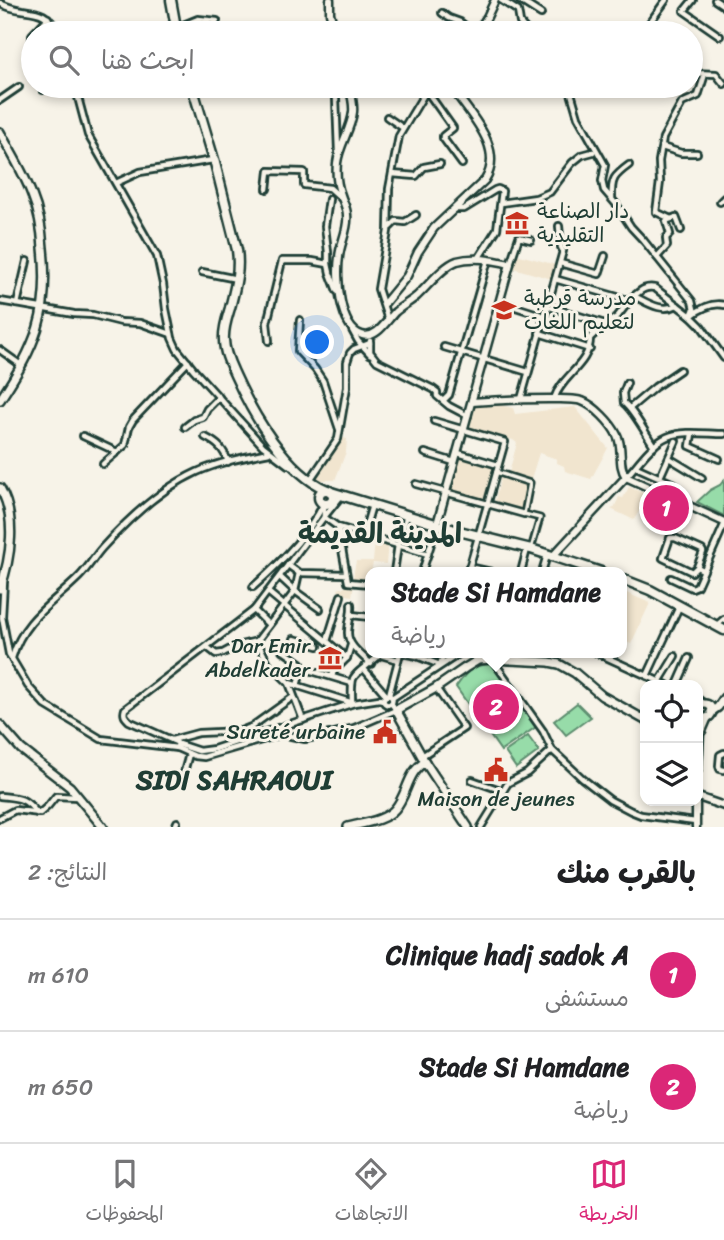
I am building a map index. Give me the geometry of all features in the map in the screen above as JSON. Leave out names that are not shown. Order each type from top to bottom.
[{"type":"main road","points":[[171,0],[175,21]]},
{"type":"main road","points":[[196,98],[239,261],[223,339],[228,358],[253,413],[284,453],[310,480],[342,496],[585,567]]},
{"type":"main road","points":[[0,132],[26,179],[33,198],[45,261],[43,309],[37,333],[22,366],[0,400]]},
{"type":"main road","points":[[310,480],[321,501],[328,504],[333,497],[329,491]]},
{"type":"main road","points":[[0,488],[10,516],[4,577],[0,589]]},
{"type":"main road","points":[[627,581],[650,590],[720,628]]},
{"type":"main road","points":[[468,827],[423,759],[389,700],[436,688],[478,660],[486,658]]},
{"type":"main road","points":[[513,658],[559,664],[575,673],[602,696],[640,717]]},
{"type":"main road","points":[[703,712],[718,707],[724,698]]},
{"type":"main road","points":[[0,725],[21,749],[61,779],[103,827]]},
{"type":"main road","points":[[348,827],[377,819],[395,809],[414,770],[423,759]]},
{"type":"street","points":[[330,0],[332,21]]},
{"type":"street","points":[[484,21],[495,0]]},
{"type":"street","points":[[501,0],[518,10],[520,21]]},
{"type":"street","points":[[519,0],[541,14]]},
{"type":"street","points":[[651,21],[666,0]]},
{"type":"street","points":[[693,0],[684,11],[698,21]]},
{"type":"street","points":[[715,0],[724,6]]},
{"type":"street","points":[[0,3],[15,9],[41,13],[50,21]]},
{"type":"street","points":[[442,13],[456,21]]},
{"type":"street","points":[[45,21],[48,18]]},
{"type":"street","points":[[193,21],[217,21]]},
{"type":"street","points":[[703,24],[720,36]]},
{"type":"street","points":[[703,80],[705,74],[716,74],[724,84]]},
{"type":"street","points":[[0,100],[19,87]]},
{"type":"street","points":[[78,98],[88,135],[157,257],[171,334],[177,349],[270,452],[310,480],[338,439],[347,387],[347,362],[354,349],[370,343]]},
{"type":"street","points":[[335,98],[338,158]]},
{"type":"street","points":[[339,294],[339,257],[348,219],[337,183],[338,158],[351,121],[351,98]]},
{"type":"street","points":[[388,320],[378,284],[388,230],[389,189],[397,145],[421,98]]},
{"type":"street","points":[[434,98],[453,128],[443,136],[462,164]]},
{"type":"street","points":[[384,304],[407,276],[418,252],[434,228],[485,180],[491,166],[488,142],[459,98]]},
{"type":"street","points":[[572,98],[578,117],[605,165],[604,190],[692,301],[694,309],[691,316]]},
{"type":"street","points":[[671,219],[656,212],[660,182],[659,161],[666,131],[682,103],[693,98]]},
{"type":"street","points":[[387,117],[403,129]]},
{"type":"street","points":[[662,147],[681,153],[697,153]]},
{"type":"street","points":[[501,203],[536,198],[550,192],[572,163],[582,155],[593,152]]},
{"type":"street","points":[[116,183],[140,172],[214,160]]},
{"type":"street","points":[[392,174],[416,176],[424,167],[440,164]]},
{"type":"street","points":[[612,199],[613,179],[629,165]]},
{"type":"street","points":[[267,189],[269,171],[304,172],[304,186],[330,188],[343,200]]},
{"type":"street","points":[[455,208],[464,209],[498,189],[502,191],[497,229],[478,259]]},
{"type":"street","points":[[329,199],[325,226],[330,273],[348,320],[362,346],[373,358],[433,389],[449,406],[468,416]]},
{"type":"street","points":[[388,230],[396,221],[405,222],[416,215]]},
{"type":"street","points":[[657,257],[667,246],[666,238],[670,234],[666,221],[676,217],[681,230]]},
{"type":"street","points":[[521,399],[564,251],[561,247],[559,226]]},
{"type":"street","points":[[424,567],[510,264],[519,237],[531,240]]},
{"type":"street","points":[[560,263],[599,274],[605,256]]},
{"type":"street","points":[[348,320],[359,334],[368,335],[376,331],[450,264],[478,259],[510,264]]},
{"type":"street","points":[[444,400],[449,395],[488,260]]},
{"type":"street","points":[[17,304],[27,261]]},
{"type":"street","points":[[268,341],[267,323],[282,261],[328,264]]},
{"type":"street","points":[[202,272],[237,279]]},
{"type":"street","points":[[555,279],[628,300],[648,287],[660,291],[701,326],[724,358]]},
{"type":"street","points":[[634,296],[659,309],[671,309],[677,305]]},
{"type":"street","points":[[554,399],[586,357],[590,349],[590,338],[604,324],[617,317],[634,296]]},
{"type":"street","points":[[0,301],[140,323],[171,334]]},
{"type":"street","points":[[500,302],[544,316]]},
{"type":"street","points":[[691,316],[708,306],[724,305]]},
{"type":"street","points":[[547,306],[604,324]]},
{"type":"street","points":[[300,320],[298,351],[323,381],[339,431]]},
{"type":"street","points":[[373,358],[370,343],[376,331]]},
{"type":"street","points":[[540,333],[590,349]]},
{"type":"street","points":[[444,346],[528,372]]},
{"type":"street","points":[[0,350],[22,366]]},
{"type":"street","points":[[103,464],[125,445],[130,424],[188,362]]},
{"type":"street","points":[[630,408],[680,370]]},
{"type":"street","points":[[627,383],[623,398],[625,404],[654,446]]},
{"type":"street","points":[[185,426],[194,419],[203,417],[219,397]]},
{"type":"street","points":[[472,402],[580,400],[595,409],[619,439],[620,464],[626,477],[724,523],[700,568],[692,572],[663,558],[670,538],[702,550],[700,568],[697,586],[691,588],[671,578]]},
{"type":"street","points":[[434,421],[505,442],[469,567]]},
{"type":"street","points":[[692,434],[690,446],[719,459]]},
{"type":"street","points":[[544,567],[550,556],[654,446],[669,436],[724,434]]},
{"type":"street","points":[[83,436],[117,452]]},
{"type":"street","points":[[205,437],[223,450],[228,462]]},
{"type":"street","points":[[660,477],[676,441]]},
{"type":"street","points":[[12,658],[18,639],[28,624],[80,576],[102,548],[146,504],[185,478],[212,466],[270,452]]},
{"type":"street","points":[[425,453],[455,462]]},
{"type":"street","points":[[458,453],[498,465]]},
{"type":"street","points":[[669,458],[702,478]]},
{"type":"street","points":[[636,467],[674,484]]},
{"type":"street","points":[[496,472],[530,483],[524,514]]},
{"type":"street","points":[[416,484],[540,519],[523,567]]},
{"type":"street","points":[[342,496],[254,610],[125,709],[125,718],[172,740],[189,754],[208,757],[282,734],[305,739],[354,728],[389,700],[452,658]]},
{"type":"street","points":[[321,501],[324,517],[338,527],[428,554]]},
{"type":"street","points":[[253,587],[311,526],[321,501]]},
{"type":"street","points":[[363,536],[372,505]]},
{"type":"street","points":[[395,567],[407,515]]},
{"type":"street","points":[[338,527],[348,582],[365,584]]},
{"type":"street","points":[[288,565],[299,573],[346,573]]},
{"type":"street","points":[[207,648],[223,653],[236,646],[257,641],[295,591],[299,573]]},
{"type":"street","points":[[4,577],[3,627],[6,646],[12,658],[29,686],[45,705],[96,737],[178,746],[199,751],[214,749],[353,703],[389,700]]},
{"type":"street","points":[[280,577],[320,610]]},
{"type":"street","points":[[268,592],[347,658]]},
{"type":"street","points":[[327,641],[341,596]]},
{"type":"street","points":[[351,604],[348,635],[351,645],[371,664]]},
{"type":"street","points":[[647,676],[680,606]]},
{"type":"street","points":[[254,610],[268,625]]},
{"type":"street","points":[[352,615],[365,616]]},
{"type":"street","points":[[720,628],[724,619]]},
{"type":"street","points":[[294,639],[318,646]]},
{"type":"street","points":[[257,641],[268,663],[289,683],[353,703]]},
{"type":"street","points":[[332,676],[347,658],[351,645]]},
{"type":"street","points":[[282,650],[300,663],[302,668],[297,686]]},
{"type":"street","points":[[660,680],[675,656]]},
{"type":"street","points":[[353,703],[354,676],[378,658]]},
{"type":"street","points":[[389,700],[398,660],[393,658]]},
{"type":"street","points":[[425,658],[440,665]]},
{"type":"street","points":[[440,665],[442,658]]},
{"type":"street","points":[[496,658],[552,750],[583,779],[621,807],[641,814],[696,825],[697,806]]},
{"type":"street","points":[[608,658],[655,680]]},
{"type":"street","points":[[679,680],[689,658]]},
{"type":"street","points":[[302,668],[352,683]]},
{"type":"street","points":[[364,669],[389,700]]},
{"type":"street","points":[[289,683],[303,720]]},
{"type":"street","points":[[423,759],[464,728],[436,688]]},
{"type":"street","points":[[172,740],[198,733],[241,731],[251,727],[293,697]]},
{"type":"street","points":[[481,827],[508,783],[527,773],[552,750]]},
{"type":"street","points":[[724,753],[720,753],[719,766],[724,770]]},
{"type":"street","points":[[184,772],[189,754]]},
{"type":"street","points":[[472,780],[503,792]]},
{"type":"street","points":[[0,796],[23,799],[37,813]]},
{"type":"street","points":[[0,818],[15,810],[37,813],[44,810],[56,796],[79,797]]},
{"type":"street","points":[[703,801],[724,806]]},
{"type":"shaded area","points":[[516,254],[556,265],[552,279],[513,268]]},
{"type":"shaded area","points":[[490,403],[513,408],[515,414],[575,407],[608,448],[591,479],[565,471],[564,466],[557,463],[557,459],[539,453],[531,479],[509,473],[517,443],[472,428],[468,422],[473,404]]},
{"type":"shaded area","points":[[343,438],[347,439],[346,452],[335,480],[317,480],[316,475]]},
{"type":"shaded area","points":[[460,457],[499,469],[489,503],[449,492]]},
{"type":"shaded area","points":[[501,477],[527,485],[521,511],[494,504]]},
{"type":"shaded area","points":[[629,487],[648,495],[634,520],[611,509],[619,497],[623,498]]},
{"type":"shaded area","points":[[375,541],[388,543],[386,564],[373,563],[372,567],[365,567],[365,585],[354,584],[352,596],[341,594],[338,589],[349,586],[352,582],[356,561],[373,561]]},
{"type":"shaded area","points":[[627,593],[650,603],[631,644],[627,642]]},
{"type":"green space","points":[[724,480],[724,516],[697,502]]},
{"type":"green space","points":[[487,664],[493,665],[536,727],[501,751],[456,687],[468,671]]},
{"type":"green space","points":[[577,703],[591,717],[566,735],[554,721]]},
{"type":"green space","points":[[528,736],[539,751],[516,768],[505,752]]},
{"type":"place","name":"دار الصناعة التقليدية","points":[[517,223]]},
{"type":"place","name":"مدرسة قرطبة لتعليم اللغات","points":[[504,310]]},
{"type":"place","name":"Clinique hadj sadok A","points":[[666,508]]},
{"type":"place","name":"Dar Emir Abdelkader","points":[[330,658]]},
{"type":"place","name":"Stade Si Hamdane","points":[[496,707]]},
{"type":"place","name":"Sureté urbaine","points":[[385,732]]},
{"type":"place","name":"Maison de jeunes","points":[[496,770]]},
{"type":"district","name":"المدينة القديمة","points":[[380,533]]},
{"type":"district","name":"SIDI SAHRAOUI","points":[[234,779]]}]
